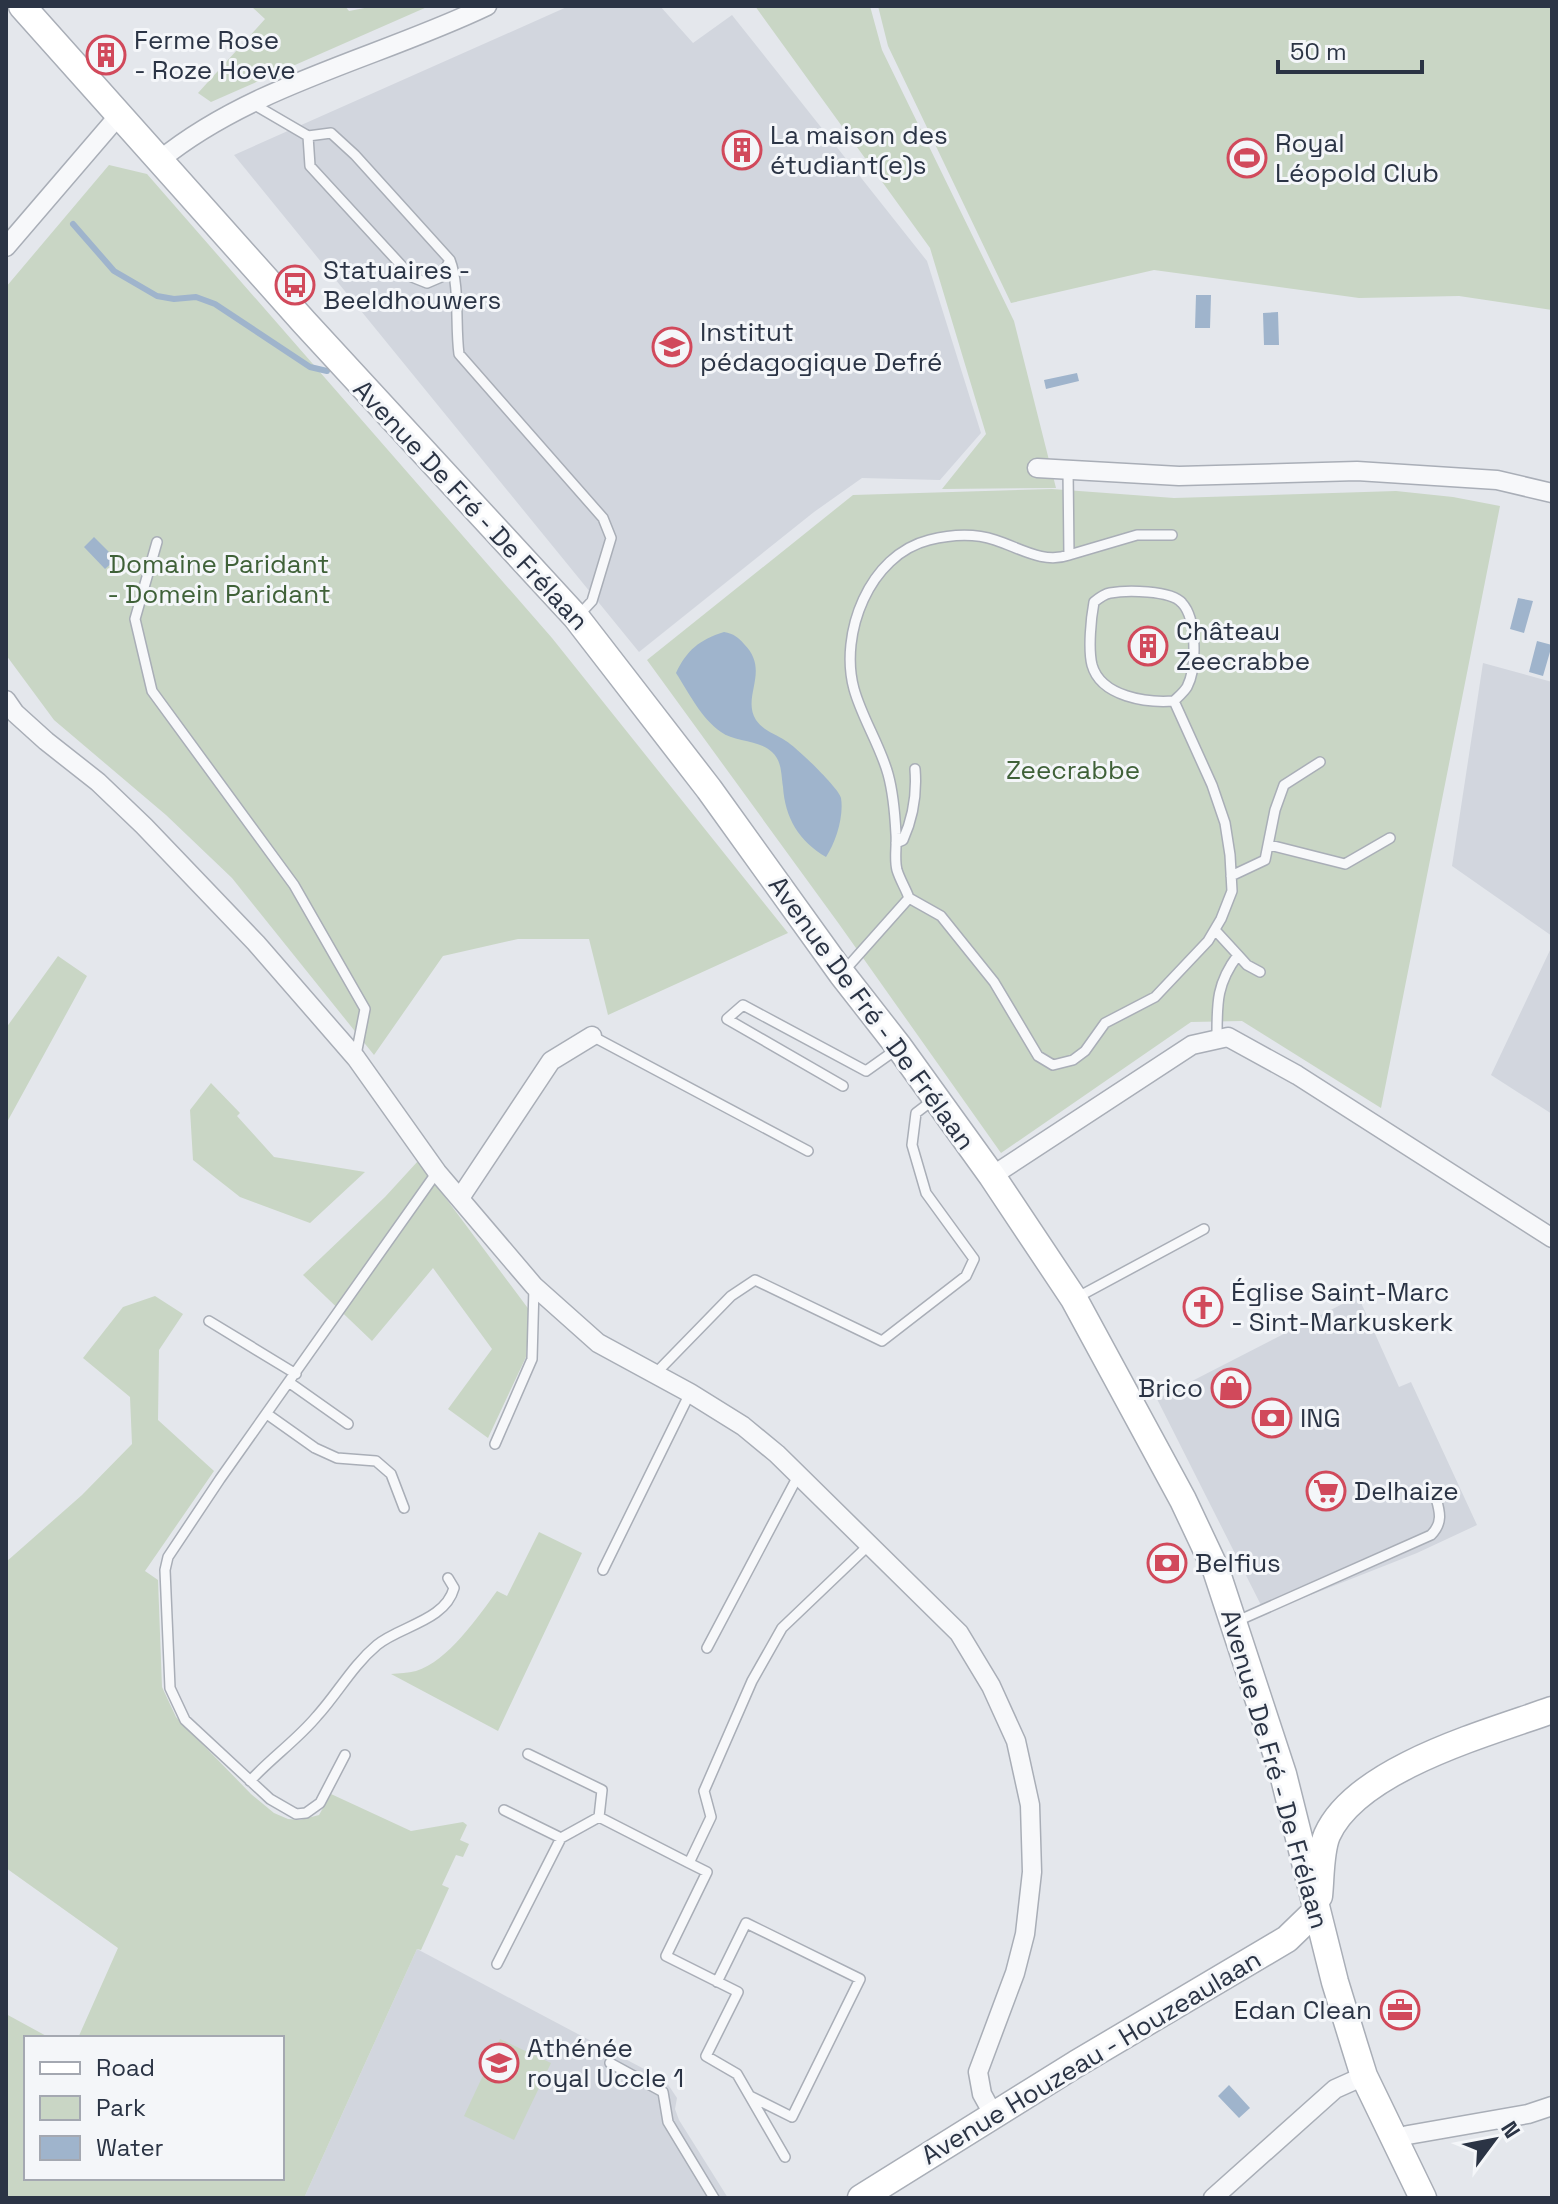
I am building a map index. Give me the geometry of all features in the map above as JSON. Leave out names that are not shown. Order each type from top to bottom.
[{"type":"main road","name":"Avenue De Fré - De Frélaan","points":[[22,6],[346,369],[576,617],[709,789],[842,974],[899,1047],[992,1176],[1074,1299],[1216,1570],[1280,1766],[1338,1994],[1364,2076],[1423,2198]]},
{"type":"main road","points":[[1317,1910],[1326,1836],[1353,1802],[1374,1784],[1399,1769],[1552,1710]]},
{"type":"main road","name":"Avenue Houzeau - Houzeaulaan","points":[[861,2198],[993,2114],[1287,1939],[1317,1910]]},
{"type":"street","points":[[160,160],[187,138],[251,103],[487,6]]},
{"type":"street","points":[[6,247],[120,114]]},
{"type":"street","points":[[1037,468],[1179,476],[1357,471],[1497,480],[1552,493]]},
{"type":"street","points":[[6,700],[15,713],[98,782],[144,826],[256,943],[356,1058],[437,1172],[534,1286],[598,1343],[743,1426],[870,1544],[959,1633],[991,1686],[1016,1741],[1030,1805],[1032,1872],[1025,1934],[1015,1973],[978,2072],[982,2094],[993,2114]]},
{"type":"street","points":[[460,1198],[551,1061],[592,1036]]},
{"type":"street","points":[[992,1176],[1192,1045],[1228,1037],[1297,1075],[1552,1238]]},
{"type":"street","points":[[1213,2198],[1335,2089],[1364,2076]]},
{"type":"street","points":[[1394,2140],[1528,2114],[1552,2106]]},
{"type":"lane","points":[[251,103],[308,136],[331,133],[450,260],[456,275],[455,325],[459,354],[603,518],[611,538],[592,601],[576,617]]},
{"type":"lane","points":[[308,136],[310,166],[412,277],[427,283],[441,277],[450,260]]},
{"type":"lane","points":[[1068,470],[1069,555]]},
{"type":"lane","points":[[1172,535],[1137,535],[1054,560],[992,539],[961,535],[926,541],[903,552],[881,571],[865,594],[854,625],[851,659],[854,688],[889,774],[896,868],[909,898],[941,916],[994,982],[1038,1056],[1053,1065],[1073,1060],[1085,1051],[1105,1023],[1155,997],[1196,955],[1215,930],[1232,891],[1225,823],[1212,785],[1174,701]]},
{"type":"lane","points":[[157,542],[135,619],[152,691],[294,885],[365,1009],[356,1058]]},
{"type":"lane","points":[[1106,593],[1173,595],[1184,604],[1194,644],[1193,668],[1186,689],[1174,701],[1154,703],[1126,697],[1101,680],[1092,666],[1091,621],[1094,602],[1106,593]]},
{"type":"lane","points":[[1231,876],[1265,860],[1275,810],[1284,785],[1320,762]]},
{"type":"lane","points":[[896,843],[903,840],[910,825],[915,800],[915,769]]},
{"type":"lane","points":[[1270,845],[1345,864],[1390,838]]},
{"type":"lane","points":[[842,974],[909,898]]},
{"type":"lane","points":[[1215,930],[1247,965],[1260,972]]},
{"type":"lane","points":[[1217,1039],[1220,987],[1226,970],[1238,955]]},
{"type":"lane","points":[[843,1086],[727,1019],[743,1005],[866,1071],[899,1047]]},
{"type":"lane","points":[[592,1036],[808,1151]]},
{"type":"lane","points":[[655,1374],[731,1296],[755,1280],[882,1341],[966,1276],[974,1259],[926,1193],[912,1145],[916,1113],[934,1098]]},
{"type":"lane","points":[[345,1755],[320,1803],[306,1813],[289,1812],[270,1799],[185,1720],[177,1707],[169,1679],[165,1570],[168,1557],[437,1172]]},
{"type":"lane","points":[[1074,1299],[1204,1229]]},
{"type":"lane","points":[[495,1444],[532,1359],[534,1286]]},
{"type":"lane","points":[[209,1321],[293,1378],[348,1424]]},
{"type":"lane","points":[[603,1570],[690,1393]]},
{"type":"lane","points":[[267,1414],[315,1448],[337,1458],[376,1461],[391,1474],[404,1508]]},
{"type":"lane","points":[[707,1648],[798,1476]]},
{"type":"lane","points":[[1235,1622],[1431,1535],[1438,1528],[1440,1520],[1436,1498]]},
{"type":"lane","points":[[689,1863],[711,1817],[704,1791],[752,1681],[782,1628],[870,1544]]},
{"type":"lane","points":[[250,1781],[317,1717],[345,1678],[377,1645],[429,1618],[449,1599],[454,1588],[448,1578]]},
{"type":"lane","points":[[528,1754],[602,1790],[599,1817]]},
{"type":"lane","points":[[504,1810],[561,1838]]},
{"type":"lane","points":[[599,1817],[707,1872],[666,1956],[738,1992],[706,2056],[737,2074],[785,2157]]},
{"type":"lane","points":[[497,1964],[561,1838],[599,1817]]},
{"type":"lane","points":[[717,1982],[746,1923],[860,1979],[792,2117],[750,2096]]},
{"type":"lane","points":[[610,2063],[663,2092],[668,2122],[714,2198]]},
{"type":"shaded area","name":"Institut pédagogique Defré","points":[[569,6],[660,6],[693,43],[732,15],[927,261],[981,433],[940,480],[862,478],[814,512],[639,652],[234,155]]},
{"type":"shaded area","points":[[1483,663],[1552,682],[1552,936],[1452,866]]},
{"type":"shaded area","points":[[1552,946],[1552,1114],[1491,1075]]},
{"type":"shaded area","points":[[1358,1296],[1399,1387],[1411,1382],[1477,1525],[1417,1553],[1265,1613],[1157,1399]]},
{"type":"shaded area","name":"Athénée royal Uccle 1","points":[[417,1949],[665,2080],[677,2098],[675,2109],[679,2120],[728,2198],[304,2198]]},
{"type":"green space","points":[[251,6],[345,6],[349,11],[375,6],[427,7],[211,102],[198,93],[265,19]]},
{"type":"green space","points":[[755,6],[870,6],[882,50],[1014,321],[1056,488],[942,489],[986,434],[930,248]]},
{"type":"green space","name":"Royal Léopold Club","points":[[878,6],[1552,6],[1552,310],[1459,296],[1359,298],[1154,270],[1011,303],[888,46]]},
{"type":"green space","name":"Domaine Paridant - Domein Paridant","points":[[109,165],[147,174],[552,638],[788,933],[608,1015],[589,939],[518,939],[443,956],[374,1055],[232,878],[166,815],[54,720],[6,655],[6,287]]},
{"type":"green space","name":"Zeecrabbe","points":[[1052,489],[1174,498],[1396,491],[1500,506],[1381,1108],[1242,1021],[1191,1022],[1001,1153],[647,660],[853,495]]},
{"type":"green space","points":[[58,956],[87,976],[6,1124],[6,1028]]},
{"type":"green space","points":[[211,1083],[240,1113],[237,1116],[274,1157],[365,1172],[310,1223],[240,1197],[193,1160],[190,1110]]},
{"type":"green space","points":[[418,1161],[530,1311],[526,1357],[488,1438],[448,1409],[492,1349],[433,1268],[372,1341],[303,1275]]},
{"type":"green space","points":[[155,1296],[183,1314],[159,1350],[158,1420],[214,1471],[145,1571],[158,1580],[162,1687],[176,1717],[251,1794],[274,1813],[288,1819],[300,1820],[319,1815],[331,1794],[411,1831],[463,1822],[467,1825],[460,1840],[469,1844],[463,1857],[456,1855],[442,1885],[449,1888],[421,1950],[417,1949],[304,2198],[6,2198],[6,2014],[46,2036],[24,2036],[24,2180],[284,2180],[284,2036],[79,2036],[118,1948],[6,1868],[6,1562],[82,1495],[132,1444],[130,1397],[83,1358],[123,1307]]},
{"type":"green space","points":[[539,1532],[582,1553],[498,1731],[391,1674],[428,1666],[451,1648],[497,1591],[507,1596]]},
{"type":"green space","points":[[500,2039],[551,2063],[514,2140],[464,2116]]},
{"type":"water","points":[[1196,295],[1211,295],[1210,328],[1195,328]]},
{"type":"water","points":[[1278,312],[1279,345],[1264,345],[1263,313]]},
{"type":"water","points":[[1077,373],[1079,381],[1046,389],[1044,380]]},
{"type":"water","points":[[94,537],[116,559],[105,569],[84,547]]},
{"type":"water","points":[[1518,598],[1533,601],[1524,633],[1510,629]]},
{"type":"water","points":[[724,632],[738,638],[752,654],[756,674],[752,711],[756,720],[807,759],[841,798],[838,829],[826,857],[808,844],[790,819],[778,759],[767,748],[733,738],[714,726],[676,673],[695,647]]},
{"type":"water","points":[[1537,641],[1552,645],[1543,676],[1529,672]]},
{"type":"water","points":[[1229,2085],[1250,2108],[1239,2118],[1218,2096]]},
{"type":"waterway","points":[[73,224],[114,271],[157,296],[174,299],[196,297],[215,304],[310,367],[327,371]]},
{"type":"place","name":"Ferme Rose - Roze Hoeve","points":[[106,55]]},
{"type":"place","name":"La maison des étudiant(e)s","points":[[742,150]]},
{"type":"place","name":"Royal Léopold Club","points":[[1247,158]]},
{"type":"place","name":"Statuaires - Beeldhouwers","points":[[295,285]]},
{"type":"place","name":"Institut pédagogique Defré","points":[[672,347]]},
{"type":"place","name":"Château Zeecrabbe","points":[[1148,646]]},
{"type":"place","name":"Église Saint-Marc - Sint-Markuskerk","points":[[1203,1307]]},
{"type":"place","name":"Brico","points":[[1231,1388]]},
{"type":"place","name":"ING","points":[[1272,1418]]},
{"type":"place","name":"Delhaize","points":[[1326,1491]]},
{"type":"place","name":"Belfius","points":[[1167,1563]]},
{"type":"place","name":"Edan Clean","points":[[1400,2010]]},
{"type":"place","name":"Athénée royal Uccle 1","points":[[499,2063]]}]
